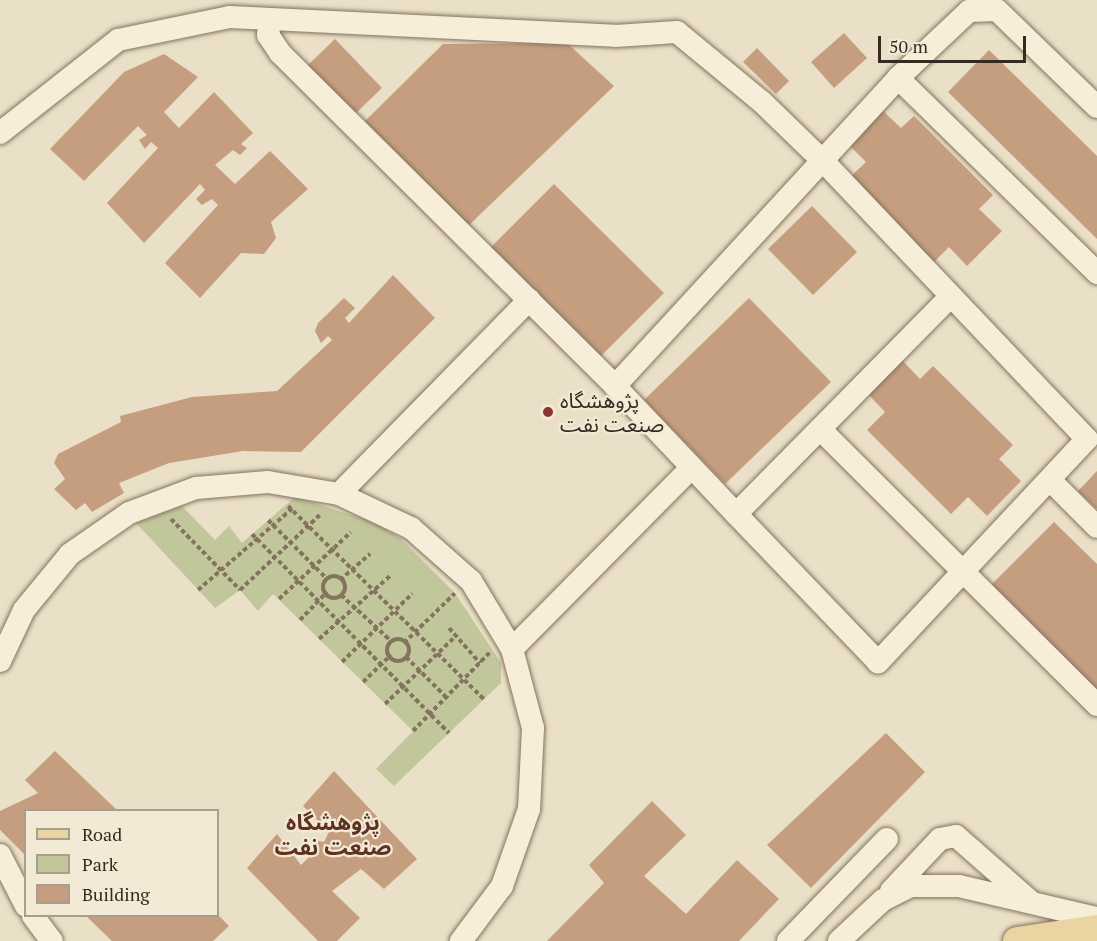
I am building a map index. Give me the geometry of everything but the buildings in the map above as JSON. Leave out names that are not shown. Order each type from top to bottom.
[{"type":"main road","points":[[1017,941],[1097,930]]},
{"type":"lane","points":[[615,386],[824,162],[898,78],[969,11],[997,10],[1097,107]]},
{"type":"lane","points":[[0,133],[118,40],[230,17],[615,36],[677,32],[762,102],[824,162],[951,296],[1092,434],[878,662],[615,386],[280,53],[268,34],[270,19]]},
{"type":"lane","points":[[898,78],[1097,273]]},
{"type":"lane","points":[[736,514],[951,296]]},
{"type":"lane","points":[[333,501],[529,300]]},
{"type":"lane","points":[[820,429],[1097,705]]},
{"type":"lane","points":[[503,649],[691,468]]},
{"type":"lane","points":[[1050,480],[1097,527]]},
{"type":"lane","points":[[0,661],[24,610],[70,554],[129,513],[196,488],[268,482],[333,501],[411,528],[471,581],[503,649],[533,728],[529,809],[502,886],[461,941]]},
{"type":"lane","points":[[839,941],[883,900],[940,839],[956,836],[1032,903]]},
{"type":"lane","points":[[788,941],[887,839]]},
{"type":"lane","points":[[0,855],[24,902]]},
{"type":"lane","points":[[883,900],[910,886],[959,886],[1097,918]]},
{"type":"lane","points":[[34,917],[52,941]]},
{"type":"path","points":[[164,512],[240,590],[333,501]]},
{"type":"path","points":[[286,504],[484,699]]},
{"type":"path","points":[[198,590],[297,504]]},
{"type":"path","points":[[268,520],[327,579]]},
{"type":"path","points":[[279,599],[351,532]]},
{"type":"path","points":[[252,534],[449,733]]},
{"type":"path","points":[[340,580],[370,554]]},
{"type":"path","points":[[333,573],[340,580],[348,589],[336,601],[321,586],[333,573]]},
{"type":"path","points":[[320,639],[391,575]]},
{"type":"path","points":[[300,620],[327,592]]},
{"type":"path","points":[[404,643],[455,593]]},
{"type":"path","points":[[342,662],[360,642],[412,594]]},
{"type":"path","points":[[341,596],[391,641]]},
{"type":"path","points":[[449,628],[480,663]]},
{"type":"path","points":[[397,636],[404,643],[412,652],[399,663],[384,647],[397,636]]},
{"type":"path","points":[[385,704],[456,636]]},
{"type":"path","points":[[413,732],[480,663],[503,649]]},
{"type":"path","points":[[363,682],[391,655]]},
{"type":"path","points":[[406,657],[446,697]]},
{"type":"green space","points":[[295,497],[376,523],[401,539],[455,593],[501,663],[501,683],[394,786],[376,769],[413,731],[273,594],[258,611],[240,590],[215,608],[136,523],[182,506],[215,540],[229,526],[242,543]]},
{"type":"place","name":"پژوهشگاه صنعت نفت","points":[[548,412]]},
{"type":"district","name":"پژوهشگاه صنعت نفت","points":[[333,834]]}]
